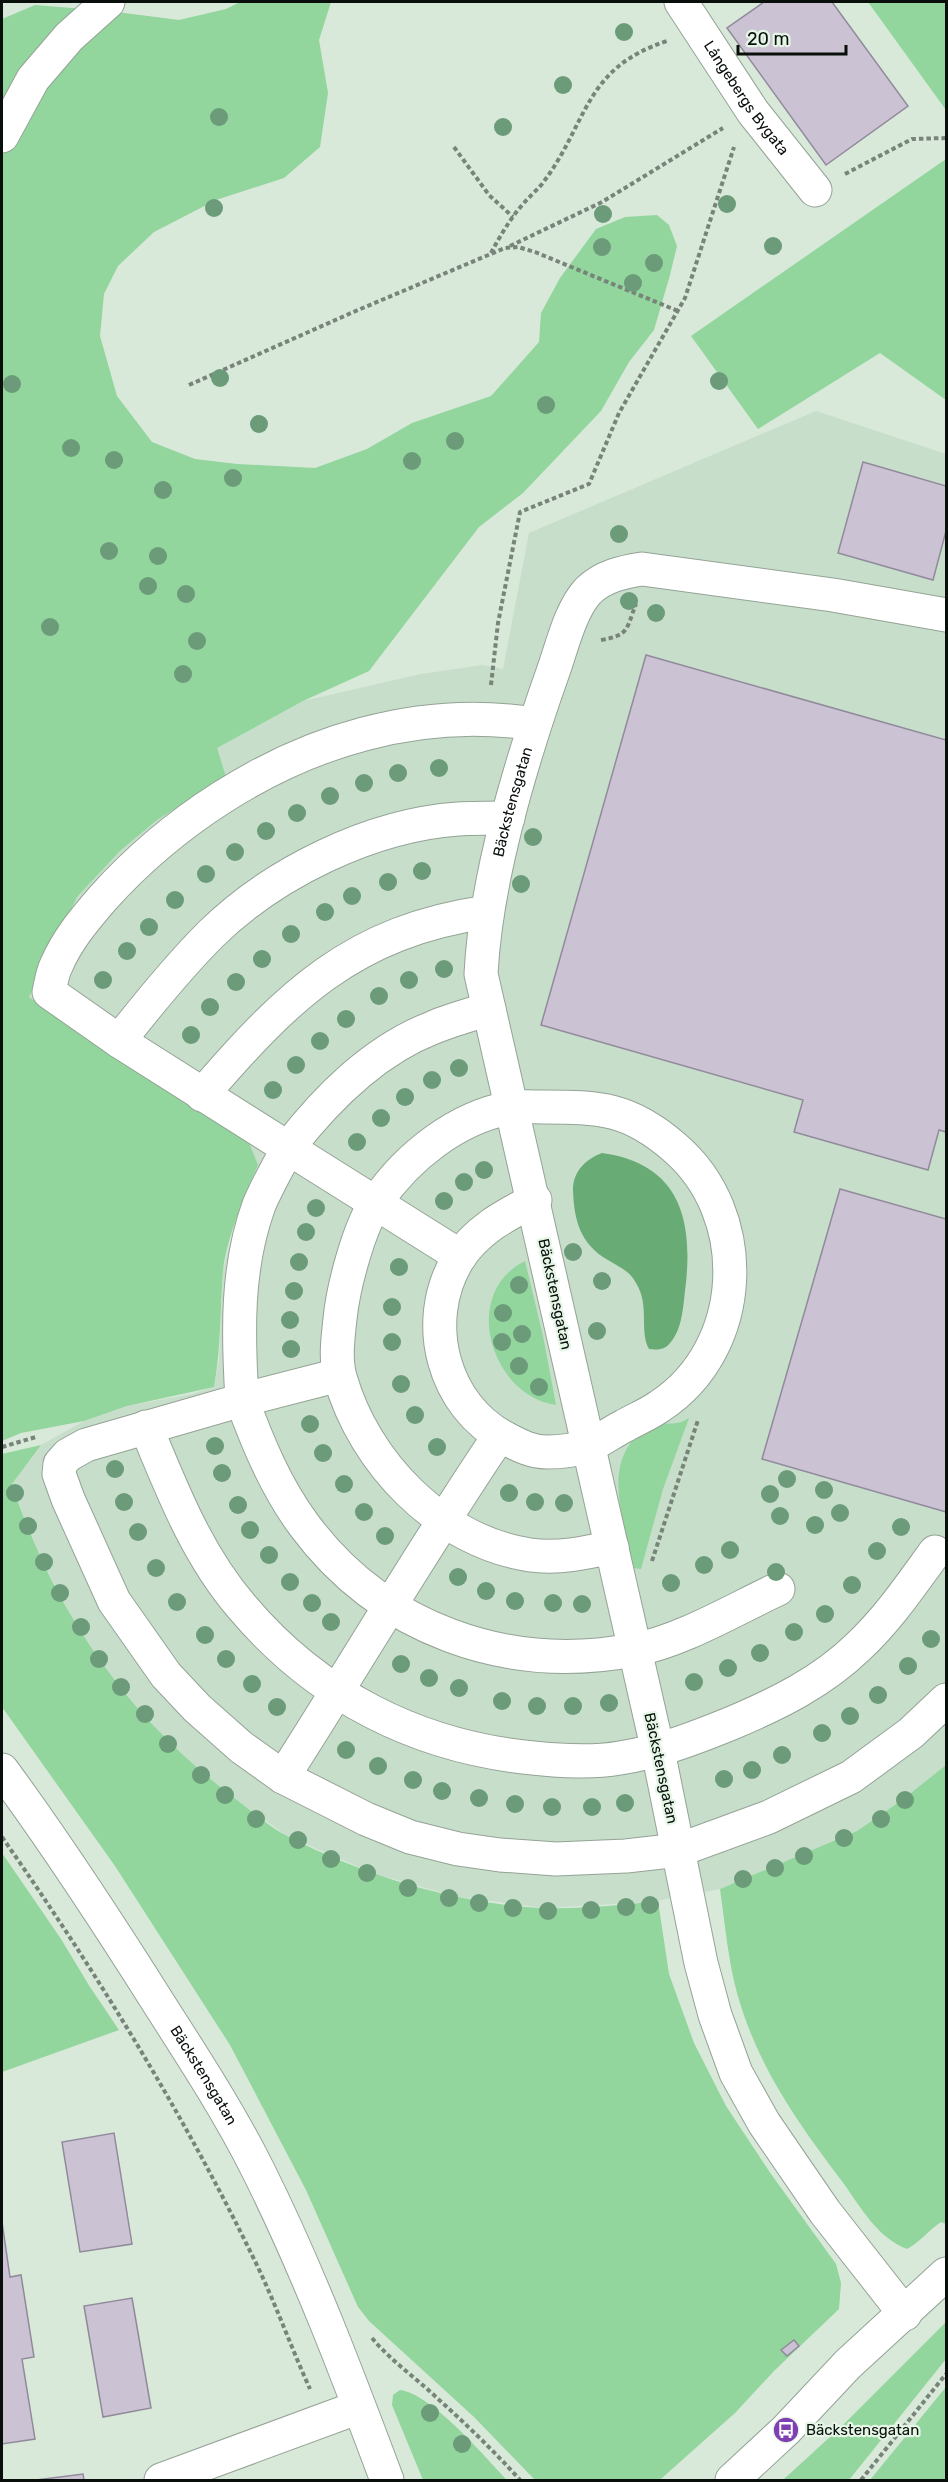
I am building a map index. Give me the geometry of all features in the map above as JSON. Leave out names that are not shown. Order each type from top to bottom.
[{"type":"street","points":[[2,136],[33,79],[69,37],[108,2]]},
{"type":"street","name":"Långebergs Bygata","points":[[681,2],[753,112],[815,190]]},
{"type":"street","name":"Bäckstensgatan","points":[[905,2314],[825,2212],[764,2123],[736,2073],[715,2015],[701,1963],[658,1750],[587,1446],[535,1200],[482,974],[487,912],[508,818],[534,724],[568,630],[579,604],[588,591],[603,580],[620,573],[647,570],[833,595],[946,615]]},
{"type":"street","points":[[460,1256],[202,1095],[49,992],[55,967],[72,936],[110,890],[157,846],[228,795],[305,754],[364,734],[432,720],[488,719],[534,724]]},
{"type":"street","points":[[119,1041],[162,986],[212,933],[272,887],[316,860],[366,840],[426,823],[458,819],[508,818]]},
{"type":"street","points":[[202,1095],[246,1044],[292,999],[355,954],[428,923],[487,912]]},
{"type":"street","points":[[489,1009],[432,1028],[391,1049],[344,1086],[308,1122],[288,1148],[260,1203],[250,1232],[238,1310],[242,1400],[274,1476],[304,1525],[344,1570],[390,1608],[448,1635],[497,1650],[526,1656],[560,1657],[593,1656],[634,1650],[667,1640],[778,1589]]},
{"type":"street","points":[[535,1200],[490,1225],[460,1256],[453,1270],[442,1305],[440,1326],[446,1369],[463,1402],[479,1420],[500,1436],[536,1451],[549,1452],[587,1446],[659,1407],[681,1390],[702,1365],[721,1331],[727,1307],[729,1273],[723,1222],[715,1199],[703,1178],[678,1150],[655,1131],[631,1118],[610,1110],[588,1107],[513,1107],[481,1116],[457,1128],[425,1149],[407,1166],[374,1203],[354,1256],[342,1298],[337,1350],[339,1375],[357,1418],[380,1459],[415,1498],[442,1520],[492,1544],[531,1555],[576,1556],[612,1547]]},
{"type":"street","points":[[339,1375],[86,1445],[68,1455],[60,1464],[59,1474],[68,1499],[114,1601],[166,1675],[197,1708],[241,1747],[283,1777],[366,1819],[410,1837],[458,1849],[556,1859],[679,1850],[769,1817],[850,1777],[911,1733],[946,1700]]},
{"type":"street","points":[[146,1427],[199,1545],[240,1605],[266,1635],[338,1692],[392,1722],[434,1739],[474,1750],[567,1761],[618,1759],[658,1750],[710,1732],[783,1700],[834,1667],[858,1648],[883,1622],[935,1552]]},
{"type":"street","points":[[283,1777],[390,1608],[442,1520],[500,1436]]},
{"type":"street","name":"Bäckstensgatan","points":[[2,1770],[60,1850],[220,2101],[258,2169],[287,2231],[387,2481]]},
{"type":"street","points":[[732,2481],[786,2430],[848,2364],[946,2274]]},
{"type":"street","points":[[161,2481],[359,2407]]},
{"type":"path","points":[[490,255],[513,217],[541,185],[561,154],[584,108],[602,83],[633,54],[655,44],[699,30]]},
{"type":"path","points":[[189,385],[490,255],[602,202],[702,139],[753,112]]},
{"type":"path","points":[[488,719],[498,623],[519,512],[589,484],[619,413],[685,298],[737,138],[753,112]]},
{"type":"path","points":[[815,190],[912,139],[946,138]]},
{"type":"path","points":[[454,147],[489,195],[513,217]]},
{"type":"path","points":[[505,248],[518,247],[535,252],[678,311]]},
{"type":"path","points":[[568,630],[600,640],[620,637],[626,631],[647,570]]},
{"type":"path","points":[[622,1593],[644,1588],[700,1417]]},
{"type":"path","points":[[2,1838],[39,1890],[121,2018],[190,2136],[254,2258],[323,2420]]},
{"type":"path","points":[[861,2481],[946,2374]]},
{"type":"shaded area","points":[[240,2],[331,2],[319,40],[328,93],[320,147],[284,178],[216,200],[154,232],[118,266],[104,294],[100,336],[117,396],[152,442],[195,459],[237,464],[315,468],[367,449],[412,423],[491,396],[539,342],[541,313],[560,278],[596,229],[625,217],[657,215],[669,225],[677,246],[654,330],[629,362],[601,411],[523,493],[479,527],[369,671],[303,701],[217,748],[226,777],[157,820],[120,851],[77,897],[29,997],[144,1076],[249,1143],[258,1165],[237,1218],[225,1259],[214,1387],[127,1406],[84,1421],[21,1433],[2,1441],[2,19],[35,5],[179,20],[226,9]]},
{"type":"shaded area","points":[[868,2],[946,2],[946,110]]},
{"type":"shaded area","points":[[946,159],[946,400],[880,353],[758,429],[691,336]]},
{"type":"shaded area","points":[[816,411],[946,454],[946,1765],[902,1800],[857,1831],[720,1889],[650,1902],[545,1908],[458,1897],[375,1874],[287,1836],[211,1781],[165,1739],[98,1661],[36,1549],[12,1484],[41,1445],[84,1421],[127,1406],[191,1394],[214,1387],[219,1359],[223,1269],[241,1204],[258,1165],[144,1076],[29,997],[77,897],[120,851],[157,820],[225,777],[216,748],[303,701],[421,674],[483,665],[503,669],[529,533]]},
{"type":"shaded area","points":[[602,1153],[629,1159],[650,1169],[665,1183],[684,1219],[687,1265],[683,1311],[674,1338],[663,1348],[649,1349],[646,1342],[643,1300],[634,1279],[591,1247],[577,1221],[573,1190],[575,1177],[586,1162]]},
{"type":"shaded area","points":[[525,1261],[543,1336],[556,1405],[533,1397],[514,1383],[500,1363],[491,1341],[489,1318],[493,1296],[505,1276]]},
{"type":"shaded area","points":[[689,1418],[663,1489],[641,1569],[634,1568],[618,1489],[625,1452],[636,1437],[654,1425],[678,1423]]},
{"type":"shaded area","points":[[41,1445],[12,1484],[29,1531],[50,1577],[74,1620],[101,1661],[131,1700],[165,1737],[201,1771],[270,1826],[318,1851],[381,1876],[480,1901],[513,1906],[559,1908],[658,1901],[669,1974],[694,2043],[726,2106],[771,2174],[836,2264],[841,2283],[839,2309],[774,2371],[735,2413],[659,2480],[535,2480],[474,2417],[369,2321],[358,2307],[306,2190],[230,2045],[115,1866],[2,1707],[2,1454]]},
{"type":"shaded area","points":[[946,1765],[946,2224],[941,2222],[907,2249],[887,2238],[864,2212],[795,2117],[768,2070],[756,2046],[737,1993],[720,1889],[857,1831],[902,1800]]},
{"type":"shaded area","points":[[2,1853],[119,2030],[2,2072]]},
{"type":"shaded area","points":[[946,2322],[946,2359],[849,2480],[783,2480],[843,2425]]},
{"type":"shaded area","points":[[946,2387],[946,2480],[870,2480]]},
{"type":"shaded area","points":[[400,2390],[427,2402],[442,2414],[507,2480],[423,2480],[392,2405],[393,2395]]},
{"type":"building","points":[[764,2],[832,2],[908,106],[826,165],[727,28]]},
{"type":"building","points":[[863,462],[946,486],[946,531],[933,580],[838,553]]},
{"type":"building","points":[[646,655],[946,740],[946,1132],[939,1130],[928,1170],[794,1132],[803,1100],[541,1025]]},
{"type":"building","points":[[840,1189],[946,1219],[946,1512],[762,1459]]},
{"type":"building","points":[[114,2133],[132,2244],[80,2252],[62,2142]]},
{"type":"building","points":[[2,2222],[10,2277],[21,2275],[34,2357],[22,2359],[35,2439],[2,2444]]},
{"type":"building","points":[[132,2298],[151,2408],[103,2417],[84,2306]]},
{"type":"building","points":[[794,2340],[799,2346],[787,2356],[781,2350]]},
{"type":"building","points":[[83,2474],[84,2480],[36,2480]]},
{"type":"place","name":"Bäckstensgatan","points":[[786,2430]]}]
